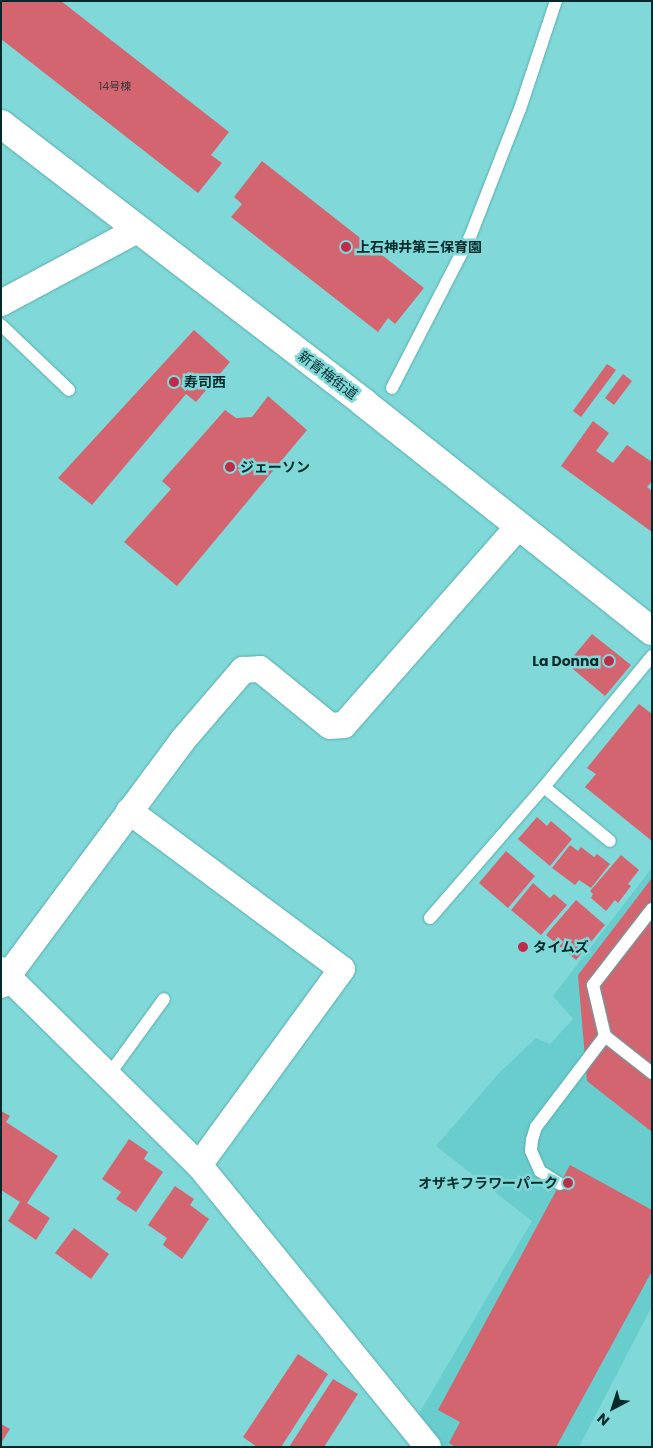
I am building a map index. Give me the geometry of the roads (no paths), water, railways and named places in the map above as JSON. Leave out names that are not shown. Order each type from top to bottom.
[{"type":"main road","name":"新青梅街道","points":[[1,124],[364,403],[518,527],[652,631]]},
{"type":"street","points":[[1,303],[137,230]]},
{"type":"street","points":[[428,1447],[199,1165],[4,978],[182,741],[243,670],[260,669],[330,726],[344,725],[518,527]]},
{"type":"street","points":[[130,811],[342,969],[199,1165]]},
{"type":"lane","points":[[392,388],[470,238],[520,109],[556,1]]},
{"type":"lane","points":[[1,325],[69,390]]},
{"type":"lane","points":[[430,918],[544,787],[652,656]]},
{"type":"lane","points":[[544,787],[610,841]]},
{"type":"lane","points":[[652,909],[593,985],[605,1036],[652,1073]]},
{"type":"lane","points":[[108,1076],[164,999]]},
{"type":"lane","points":[[560,1184],[540,1172],[531,1151],[532,1140],[536,1128],[605,1036]]},
{"type":"place","name":"上石神井第三保育園","points":[[346,247]]},
{"type":"place","name":"寿司西","points":[[174,382]]},
{"type":"place","name":"ジェーソン","points":[[230,467]]},
{"type":"place","name":"La Donna","points":[[609,661]]},
{"type":"place","name":"タイムズ","points":[[523,947]]},
{"type":"place","name":"オザキフラワーパーク","points":[[568,1183]]}]
